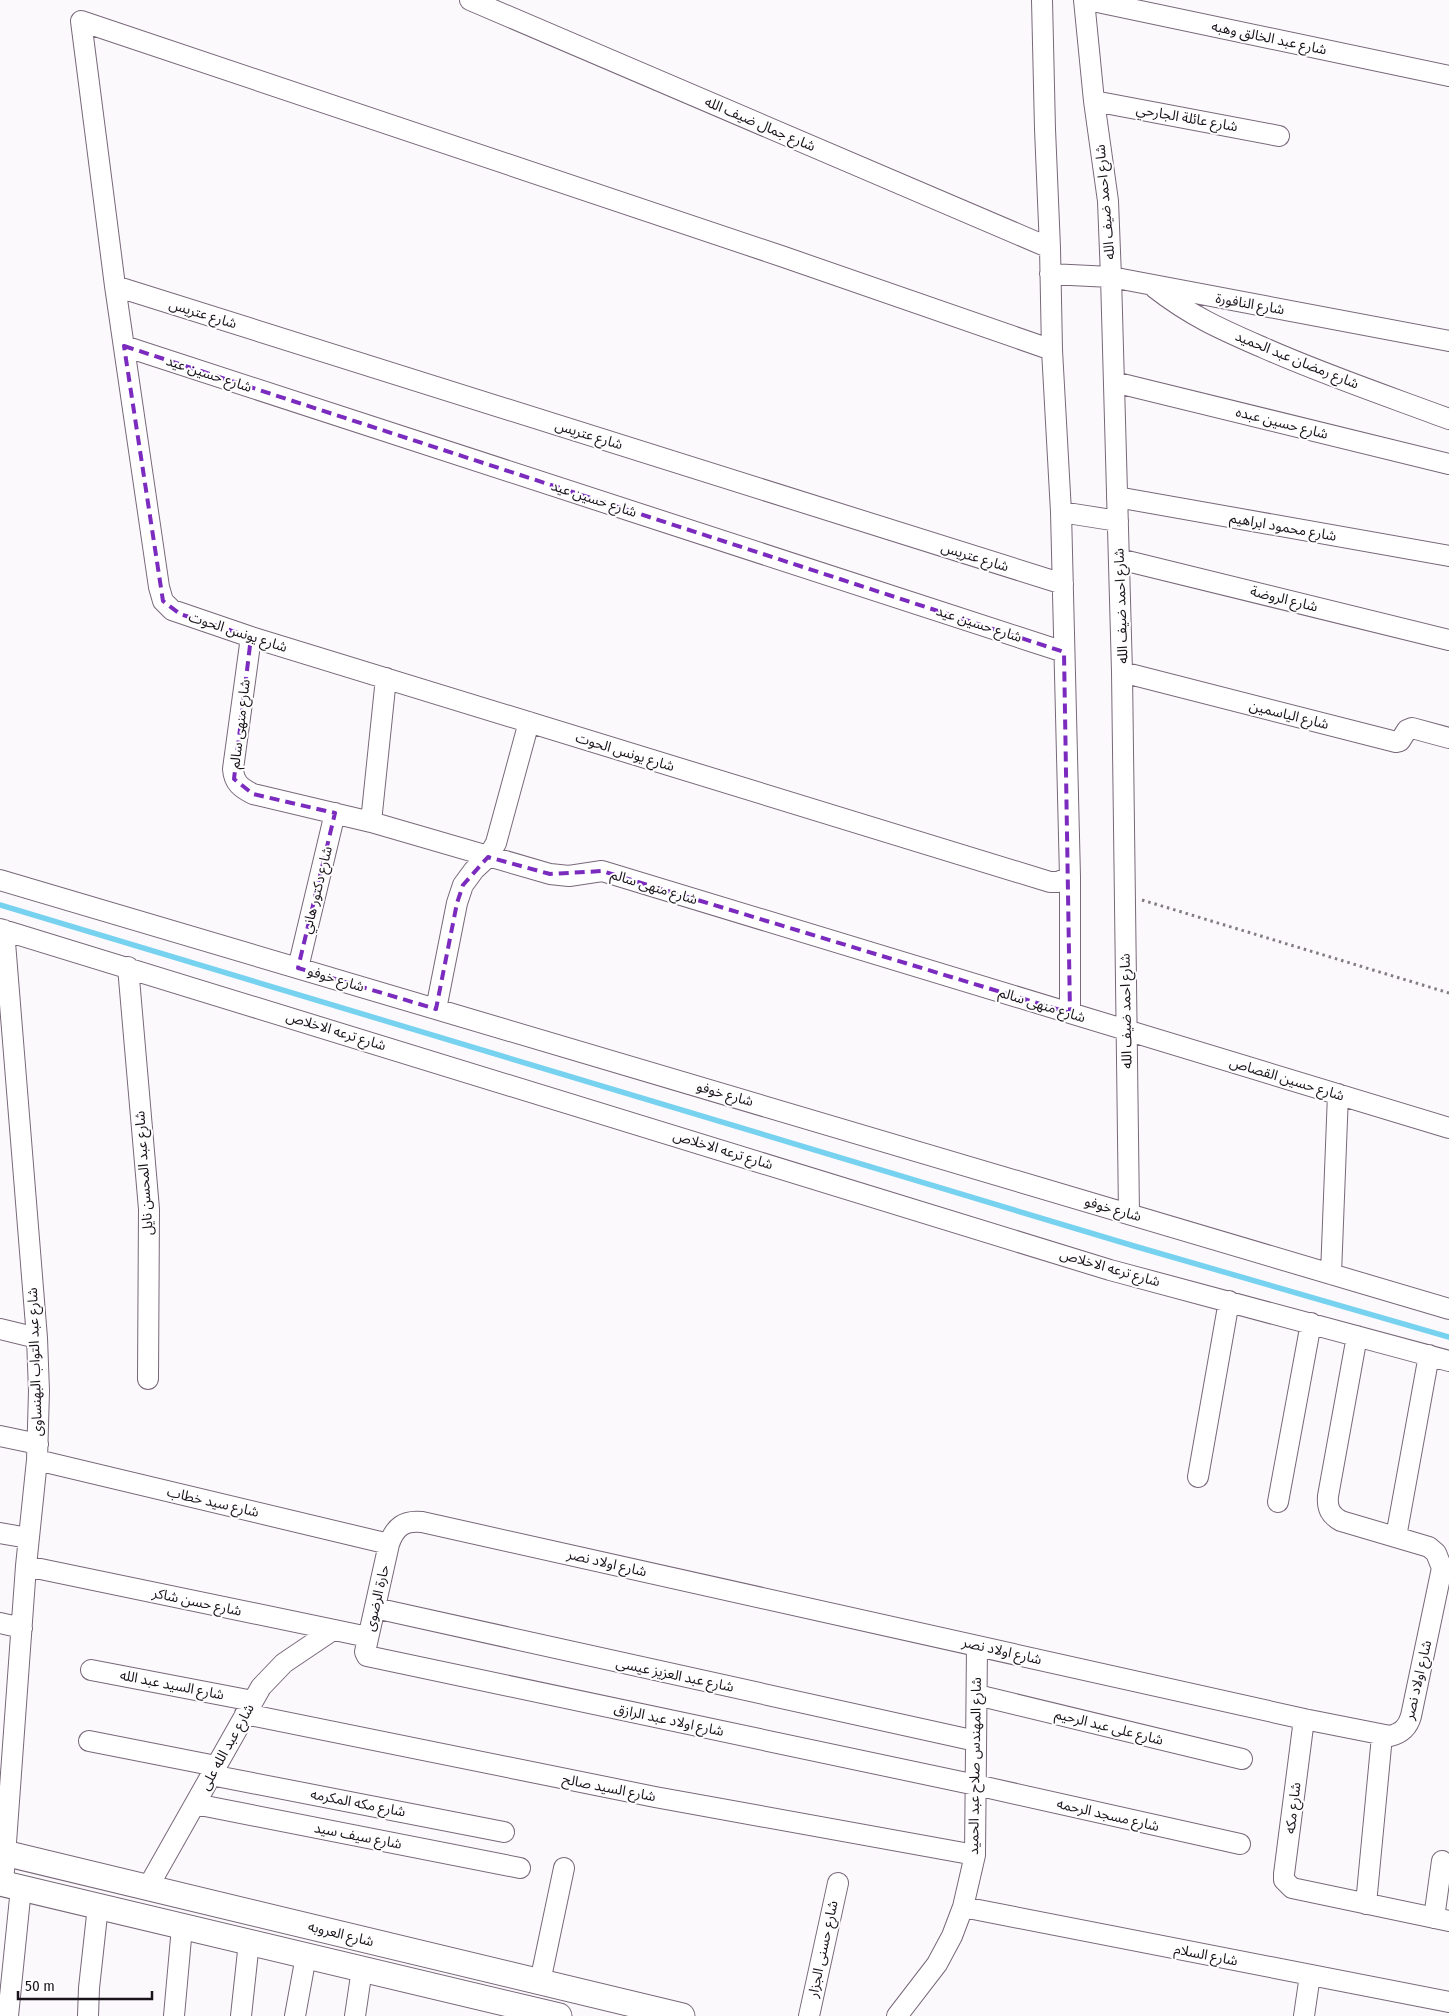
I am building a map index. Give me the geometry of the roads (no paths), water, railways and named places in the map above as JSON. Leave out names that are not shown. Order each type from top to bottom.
[{"type":"street","name":"شارع جمال ضيف الله","points":[[470,0],[1050,248]]},
{"type":"street","points":[[1042,0],[1052,350],[1063,584],[1070,877],[1070,1013]]},
{"type":"street","name":"شارع عبد الخالق وهبه","points":[[1086,0],[1449,76]]},
{"type":"street","name":"شارع احمد ضيف الله","points":[[1086,0],[1094,101],[1108,202],[1111,277],[1122,672],[1125,1031],[1129,1214]]},
{"type":"street","points":[[124,346],[81,21],[784,257],[1052,350]]},
{"type":"street","name":"شارع عائلة الجارحي","points":[[1094,101],[1279,136]]},
{"type":"street","name":"شارع النافورة","points":[[1050,274],[1111,277],[1154,287],[1449,341]]},
{"type":"street","name":"شارع عتريس","points":[[115,286],[1063,584]]},
{"type":"street","name":"شارع رمضان عبد الحميد","points":[[1154,287],[1178,306],[1205,322],[1295,362],[1449,419]]},
{"type":"street","name":"شارع يونس الحوت","points":[[124,346],[159,587],[163,601],[172,610],[251,638],[1050,882],[1058,882],[1070,877]]},
{"type":"street","name":"شارع حسين عيد","points":[[124,346],[1064,652]]},
{"type":"street","name":"شارع حسين عبده","points":[[1114,382],[1449,464]]},
{"type":"street","name":"شارع محمود ابراهيم","points":[[1117,497],[1449,556]]},
{"type":"street","points":[[1061,512],[1118,522]]},
{"type":"street","name":"شارع الروضة","points":[[1119,559],[1449,640]]},
{"type":"street","name":"شارع منهى سالم","points":[[251,638],[233,770],[234,779],[242,788],[252,794],[371,822],[550,874],[569,876],[602,871],[1125,1031]]},
{"type":"street","name":"شارع الياسمين","points":[[1122,672],[1396,742],[1400,741],[1407,730],[1412,728],[1449,738]]},
{"type":"street","points":[[371,822],[386,678]]},
{"type":"street","points":[[436,1009],[457,903],[463,885],[474,870],[488,857],[496,844],[529,722]]},
{"type":"street","name":"شارع دكتور هاني","points":[[298,968],[335,813]]},
{"type":"street","name":"شارع خوفو","points":[[0,880],[1449,1309]]},
{"type":"street","name":"شارع ترعه الاخلاص","points":[[2,930],[128,967],[1110,1270],[1449,1361]]},
{"type":"street","name":"شارع عبد التواب البهنساوى","points":[[2,930],[37,1338],[39,1391],[38,1452],[28,1538],[22,1628],[8,1711],[3,1853],[8,1885],[6,1981],[8,2016]]},
{"type":"street","name":"شارع عبد المحسن نايل","points":[[128,967],[149,1209],[148,1379]]},
{"type":"street","name":"شارع حسين القصاص","points":[[1125,1031],[1449,1128]]},
{"type":"street","points":[[1330,1274],[1338,1094]]},
{"type":"street","points":[[1198,1476],[1229,1301]]},
{"type":"street","points":[[1278,1502],[1311,1323]]},
{"type":"street","points":[[0,1329],[37,1338]]},
{"type":"street","name":"شارع اولاد نصر","points":[[389,1544],[397,1528],[404,1523],[422,1522],[1382,1736],[1398,1734],[1409,1723],[1442,1568],[1436,1553],[1429,1547],[1341,1521],[1333,1516],[1327,1504],[1357,1336]]},
{"type":"street","points":[[1396,1537],[1429,1355]]},
{"type":"street","name":"شارع سيد خطاب","points":[[0,1436],[38,1452],[389,1544]]},
{"type":"street","points":[[0,1533],[28,1538]]},
{"type":"street","name":"حارة الرضوى","points":[[366,1645],[389,1544]]},
{"type":"street","name":"شارع حسن شاكر","points":[[26,1566],[333,1630],[366,1645]]},
{"type":"street","name":"شارع عبد العزيز عيسى","points":[[375,1608],[976,1741]]},
{"type":"street","points":[[0,1624],[22,1628]]},
{"type":"street","name":"شارع عبد الله على","points":[[148,1887],[261,1687],[284,1663],[333,1630]]},
{"type":"street","name":"شارع اولاد عبد الرازق","points":[[366,1645],[367,1656],[976,1785]]},
{"type":"street","name":"شارع المهندس صلاح عبد الحميد","points":[[902,2015],[937,1964],[952,1936],[963,1907],[975,1855],[977,1646]]},
{"type":"street","name":"شارع السيد عبد الله","points":[[91,1670],[249,1708]]},
{"type":"street","name":"شارع على عبد الرحيم","points":[[977,1695],[1242,1759]]},
{"type":"street","name":"شارع السيد صالح","points":[[249,1708],[655,1797],[975,1855]]},
{"type":"street","name":"شارع مكه","points":[[1304,1719],[1284,1874],[1287,1885],[1298,1890],[1366,1904]]},
{"type":"street","points":[[1382,1736],[1366,1904],[1441,1920],[1442,1861]]},
{"type":"street","name":"شارع مكه المكرمه","points":[[90,1741],[214,1770],[504,1832]]},
{"type":"street","name":"شارع مسجد الرحمه","points":[[976,1785],[1240,1844]]},
{"type":"street","name":"شارع سيف سيد","points":[[195,1804],[520,1868]]},
{"type":"street","name":"شارع العروبه","points":[[3,1853],[682,2016]]},
{"type":"street","points":[[540,1982],[564,1868]]},
{"type":"street","name":"شارع حسنى الجزار","points":[[809,2016],[838,1883]]},
{"type":"street","points":[[8,1885],[559,2016]]},
{"type":"street","points":[[88,2016],[89,1988],[98,1906]]},
{"type":"street","name":"شارع السلام","points":[[963,1907],[1449,2002]]},
{"type":"street","points":[[174,2016],[182,1927]]},
{"type":"street","points":[[240,2016],[249,1942]]},
{"type":"street","points":[[295,2016],[306,1956]]},
{"type":"street","points":[[355,2016],[362,1969]]},
{"type":"street","points":[[1304,2016],[1310,1975]]},
{"type":"waterway","points":[[0,905],[1134,1246],[1449,1337]]}]
